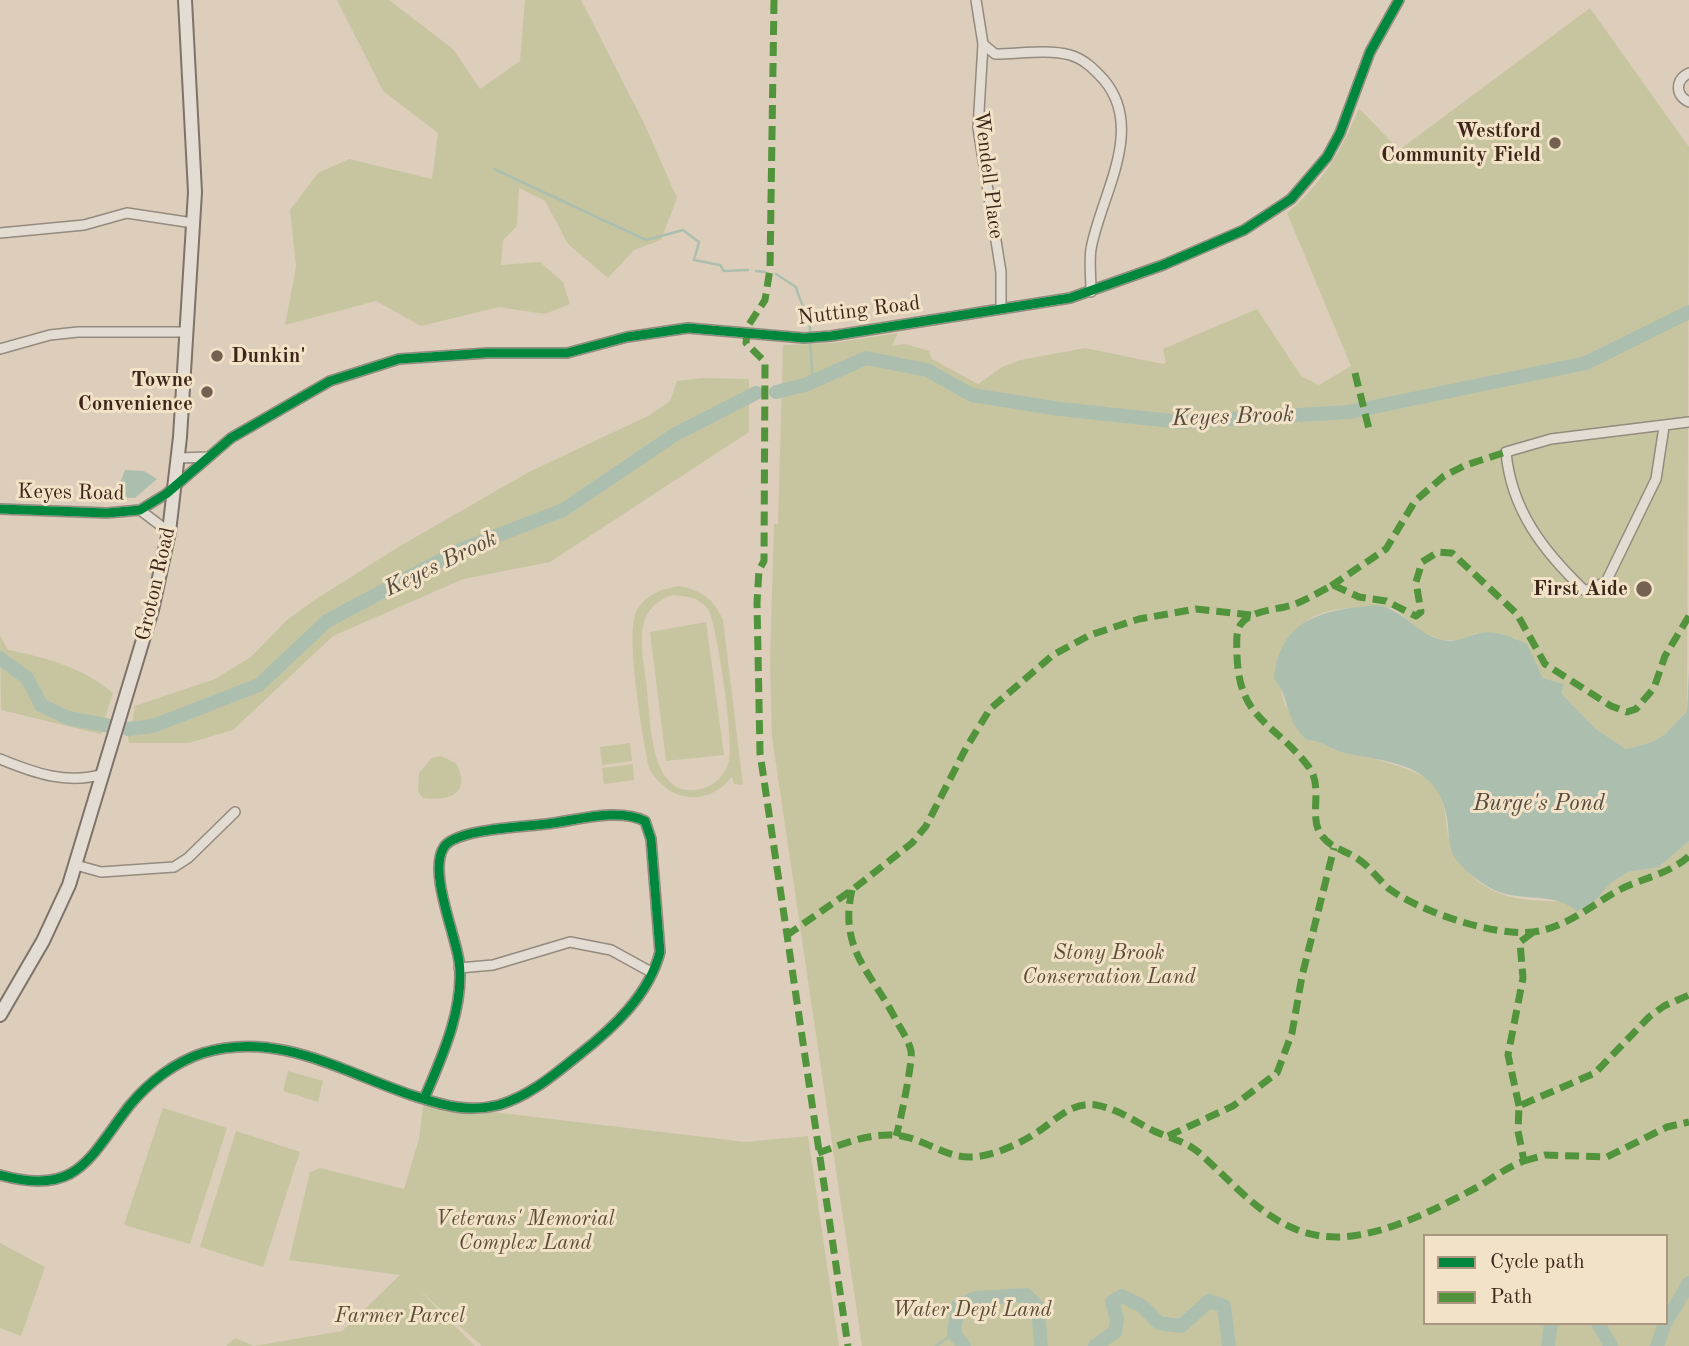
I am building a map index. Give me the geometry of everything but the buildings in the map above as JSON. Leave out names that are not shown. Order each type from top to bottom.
[{"type":"main road","name":"Groton Road","points":[[0,1015],[43,941],[76,865],[152,610],[169,531],[176,486],[193,223],[194,139],[185,0]]},
{"type":"street","name":"Wendell Place","points":[[976,0],[983,44],[978,128],[1002,272],[1001,308]]},
{"type":"street","name":"Nutting Road","points":[[176,486],[231,438],[330,381],[399,359],[487,353],[567,353],[627,337],[688,328],[804,338],[831,336],[1051,302],[1091,292],[1244,230],[1302,189],[1340,132],[1370,52],[1399,0]]},
{"type":"street","points":[[983,44],[995,54],[1049,52],[1072,56],[1092,67],[1114,92],[1120,122],[1117,168],[1091,249],[1091,292]]},
{"type":"street","points":[[1689,72],[1682,77],[1678,86],[1681,96],[1689,102]]},
{"type":"street","points":[[0,233],[84,225],[127,213],[193,223]]},
{"type":"street","points":[[0,349],[50,335],[78,332],[186,332]]},
{"type":"street","points":[[1664,426],[1656,479],[1606,582],[1585,590],[1559,566],[1527,521],[1510,485],[1506,452],[1551,439],[1689,422]]},
{"type":"street","points":[[178,458],[207,457]]},
{"type":"street","name":"Keyes Road","points":[[0,509],[107,513],[140,510],[176,486]]},
{"type":"street","name":"Keyes Road","points":[[140,510],[169,531]]},
{"type":"street","points":[[0,759],[64,779],[84,780],[103,774]]},
{"type":"street","points":[[76,865],[101,872],[174,867],[188,858],[236,812]]},
{"type":"street","points":[[0,1175],[36,1180],[66,1176],[83,1167],[105,1143],[124,1113],[149,1084],[189,1059],[232,1047],[265,1046],[299,1053],[445,1108],[477,1109],[499,1105],[528,1092],[613,1028],[642,992],[658,960],[660,952],[651,839],[645,821],[634,815],[495,831],[455,838],[444,846],[438,863],[459,968],[460,989],[442,1055],[424,1099]]},
{"type":"street","points":[[459,968],[493,965],[550,945],[570,942],[611,950],[651,972]]},
{"type":"green space","points":[[337,0],[389,0],[453,49],[480,89],[520,61],[525,0],[581,0],[645,125],[677,198],[661,240],[634,250],[608,278],[568,244],[545,201],[519,188],[517,226],[503,240],[501,265],[540,262],[563,282],[570,304],[545,314],[499,307],[421,326],[376,301],[285,325],[296,267],[290,210],[318,173],[349,159],[432,179],[438,133],[383,91]]},
{"type":"green space","name":"Stony Brook Conservation Land","points":[[1590,8],[1689,147],[1687,711],[1665,734],[1652,742],[1626,749],[1596,729],[1562,694],[1564,684],[1543,678],[1526,644],[1515,638],[1477,633],[1462,640],[1442,640],[1422,632],[1394,608],[1333,610],[1306,621],[1290,647],[1282,688],[1291,714],[1312,734],[1338,748],[1396,765],[1435,784],[1443,802],[1453,851],[1466,871],[1496,892],[1527,900],[1592,904],[1611,883],[1628,872],[1659,867],[1689,841],[1689,1346],[862,1346],[772,737],[770,661],[774,524],[778,524],[783,345],[832,343],[898,333],[892,346],[905,344],[929,351],[932,359],[978,384],[1002,367],[1021,360],[1085,348],[1163,364],[1166,363],[1163,349],[1257,309],[1301,376],[1319,385],[1351,366],[1287,213],[1311,190],[1330,165],[1359,108],[1399,150]]},
{"type":"green space","name":"Keyes Brook","points":[[702,378],[749,379],[749,432],[550,562],[463,579],[333,636],[233,730],[189,743],[129,743],[127,731],[132,725],[135,706],[215,679],[251,657],[287,620],[313,601],[400,546],[529,472],[650,415],[670,401],[677,381]]},
{"type":"green space","points":[[680,586],[701,593],[716,607],[723,620],[743,785],[734,784],[732,777],[722,787],[699,797],[677,794],[666,788],[649,768],[636,688],[633,624],[636,612],[649,597]],"holes":[[[673,595],[695,599],[707,608],[720,657],[727,708],[729,760],[719,779],[701,789],[683,789],[670,782],[661,769],[651,733],[643,630],[651,609]]]},
{"type":"green space","points":[[706,622],[724,755],[666,761],[650,632]]},
{"type":"green space","points":[[0,635],[8,650],[77,670],[113,693],[105,717],[111,723],[109,729],[100,734],[1,710]]},
{"type":"green space","points":[[630,743],[632,761],[602,765],[600,747]]},
{"type":"green space","points":[[441,756],[456,763],[460,774],[460,788],[450,796],[423,798],[418,792],[419,773],[432,758]]},
{"type":"green space","points":[[633,764],[634,780],[604,784],[602,768]]},
{"type":"green space","points":[[288,1071],[323,1081],[318,1102],[283,1091]]},
{"type":"green space","name":"Veterans' Memorial Complex Land","points":[[424,1099],[442,1106],[746,1142],[808,1136],[839,1346],[482,1346],[418,1289],[475,1346],[254,1346],[342,1331],[400,1275],[289,1260],[310,1172],[320,1168],[404,1189],[419,1139]]},
{"type":"green space","points":[[163,1108],[227,1128],[190,1244],[124,1225]]},
{"type":"green space","points":[[236,1131],[300,1152],[263,1267],[200,1247]]},
{"type":"green space","points":[[0,1243],[45,1267],[21,1336],[0,1328]]},
{"type":"green space","points":[[235,1338],[254,1346],[226,1346]]},
{"type":"water","points":[[125,470],[144,471],[157,479],[135,498],[115,497]]},
{"type":"water","name":"Burge's Pond","points":[[1377,605],[1396,612],[1425,633],[1443,640],[1457,640],[1492,632],[1527,644],[1543,678],[1564,684],[1562,694],[1596,729],[1626,749],[1652,742],[1665,734],[1687,711],[1689,670],[1689,841],[1659,867],[1628,872],[1611,883],[1592,904],[1577,911],[1555,900],[1507,894],[1482,883],[1467,871],[1452,851],[1445,810],[1433,784],[1422,775],[1397,764],[1341,752],[1307,740],[1294,724],[1283,692],[1274,679],[1278,658],[1285,642],[1295,630],[1323,614]]},
{"type":"waterway","points":[[494,169],[646,240],[683,230],[699,242],[694,260],[720,265],[724,271],[748,270]]},
{"type":"waterway","points":[[756,271],[765,272]]},
{"type":"waterway","points":[[776,274],[796,287],[809,322],[810,333]]},
{"type":"waterway","name":"Keyes Brook","points":[[776,392],[805,385],[866,358],[927,370],[972,395],[1060,409],[1181,422],[1349,412],[1586,363],[1689,312]]},
{"type":"waterway","points":[[810,341],[813,381]]},
{"type":"waterway","name":"Keyes Brook","points":[[128,729],[153,726],[259,685],[327,621],[460,550],[563,510],[674,435],[756,393]]},
{"type":"waterway","name":"Keyes Brook","points":[[0,658],[27,678],[41,705],[68,718],[110,726]]},
{"type":"waterway","points":[[1668,1319],[1689,1283]]},
{"type":"waterway","points":[[964,1346],[954,1333],[958,1306],[976,1298],[1026,1295],[1038,1307],[1041,1346]]},
{"type":"waterway","points":[[1095,1346],[1115,1332],[1117,1319],[1112,1302],[1122,1296],[1142,1306],[1159,1323],[1181,1326],[1209,1301],[1224,1306],[1229,1346]]},
{"type":"waterway","points":[[1548,1346],[1551,1325]]},
{"type":"waterway","points":[[1599,1325],[1611,1346]]},
{"type":"waterway","points":[[1657,1346],[1664,1325]]},
{"type":"waterway","points":[[936,1346],[954,1333]]},
{"type":"marked path","points":[[774,0],[770,269],[765,300],[748,326],[746,343],[765,362],[764,561],[759,570],[757,603],[760,753],[848,1346]]},
{"type":"marked path","points":[[1355,373],[1369,429]]},
{"type":"marked path","points":[[1331,586],[1386,549],[1415,501],[1444,476],[1466,465],[1506,452]]},
{"type":"marked path","points":[[1689,616],[1665,656],[1654,688],[1636,709],[1627,712],[1611,706],[1545,664],[1517,614],[1452,553],[1438,552],[1422,562],[1416,582],[1421,612],[1416,616],[1386,601],[1359,597],[1333,585],[1295,604],[1252,615],[1241,624],[1237,635],[1239,677],[1244,693],[1260,718],[1295,751],[1313,774],[1316,820],[1322,836],[1330,844],[1362,862],[1401,897],[1437,913],[1478,926],[1533,932],[1569,920],[1623,888],[1666,871],[1689,856]]},
{"type":"marked path","points":[[786,936],[852,890],[912,843],[926,826],[966,748],[990,709],[1053,655],[1090,635],[1139,619],[1196,609],[1251,615]]},
{"type":"marked path","points":[[1168,1136],[1233,1106],[1277,1073],[1292,1033],[1302,976],[1334,848]]},
{"type":"marked path","points":[[852,890],[849,911],[854,946],[911,1051],[896,1136]]},
{"type":"marked path","points":[[1519,1106],[1508,1055],[1523,978],[1520,942],[1532,933]]},
{"type":"marked path","points":[[818,1153],[872,1136],[895,1135],[914,1139],[954,1155],[979,1156],[1021,1141],[1071,1109],[1096,1105],[1119,1112],[1197,1151],[1244,1195],[1277,1220],[1316,1235],[1355,1236],[1388,1228],[1422,1215],[1524,1161],[1518,1131],[1519,1106],[1595,1073],[1649,1017],[1664,1006],[1689,995]]},
{"type":"marked path","points":[[1524,1161],[1545,1155],[1607,1157],[1667,1127],[1689,1122]]},
{"type":"cycle path","points":[[0,509],[107,513],[140,510],[166,494],[231,438],[330,381],[399,359],[487,353],[567,353],[627,337],[688,328],[804,338],[831,336],[1070,298],[1163,265],[1244,230],[1291,199],[1327,157],[1340,133],[1370,52],[1399,0]]},
{"type":"cycle path","points":[[0,1175],[48,1181],[65,1176],[92,1156],[145,1088],[173,1067],[193,1057],[230,1047],[283,1050],[335,1066],[411,1095],[433,1102],[455,1107],[487,1107],[521,1096],[542,1084],[617,1022],[639,996],[655,968],[660,952],[651,839],[645,821],[622,815],[596,816],[476,833],[462,836],[444,847],[439,871],[459,961],[459,996],[450,1032],[424,1099]]},
{"type":"place","name":"Westford Community Field","points":[[1555,143]]},
{"type":"place","name":"Dunkin'","points":[[217,356]]},
{"type":"place","name":"Towne Convenience","points":[[207,392]]},
{"type":"place","name":"First Aide","points":[[1644,589]]},
{"type":"park label","name":"Water Dept Land","points":[[972,1310]]},
{"type":"park label","name":"Farmer Parcel","points":[[400,1316]]}]
